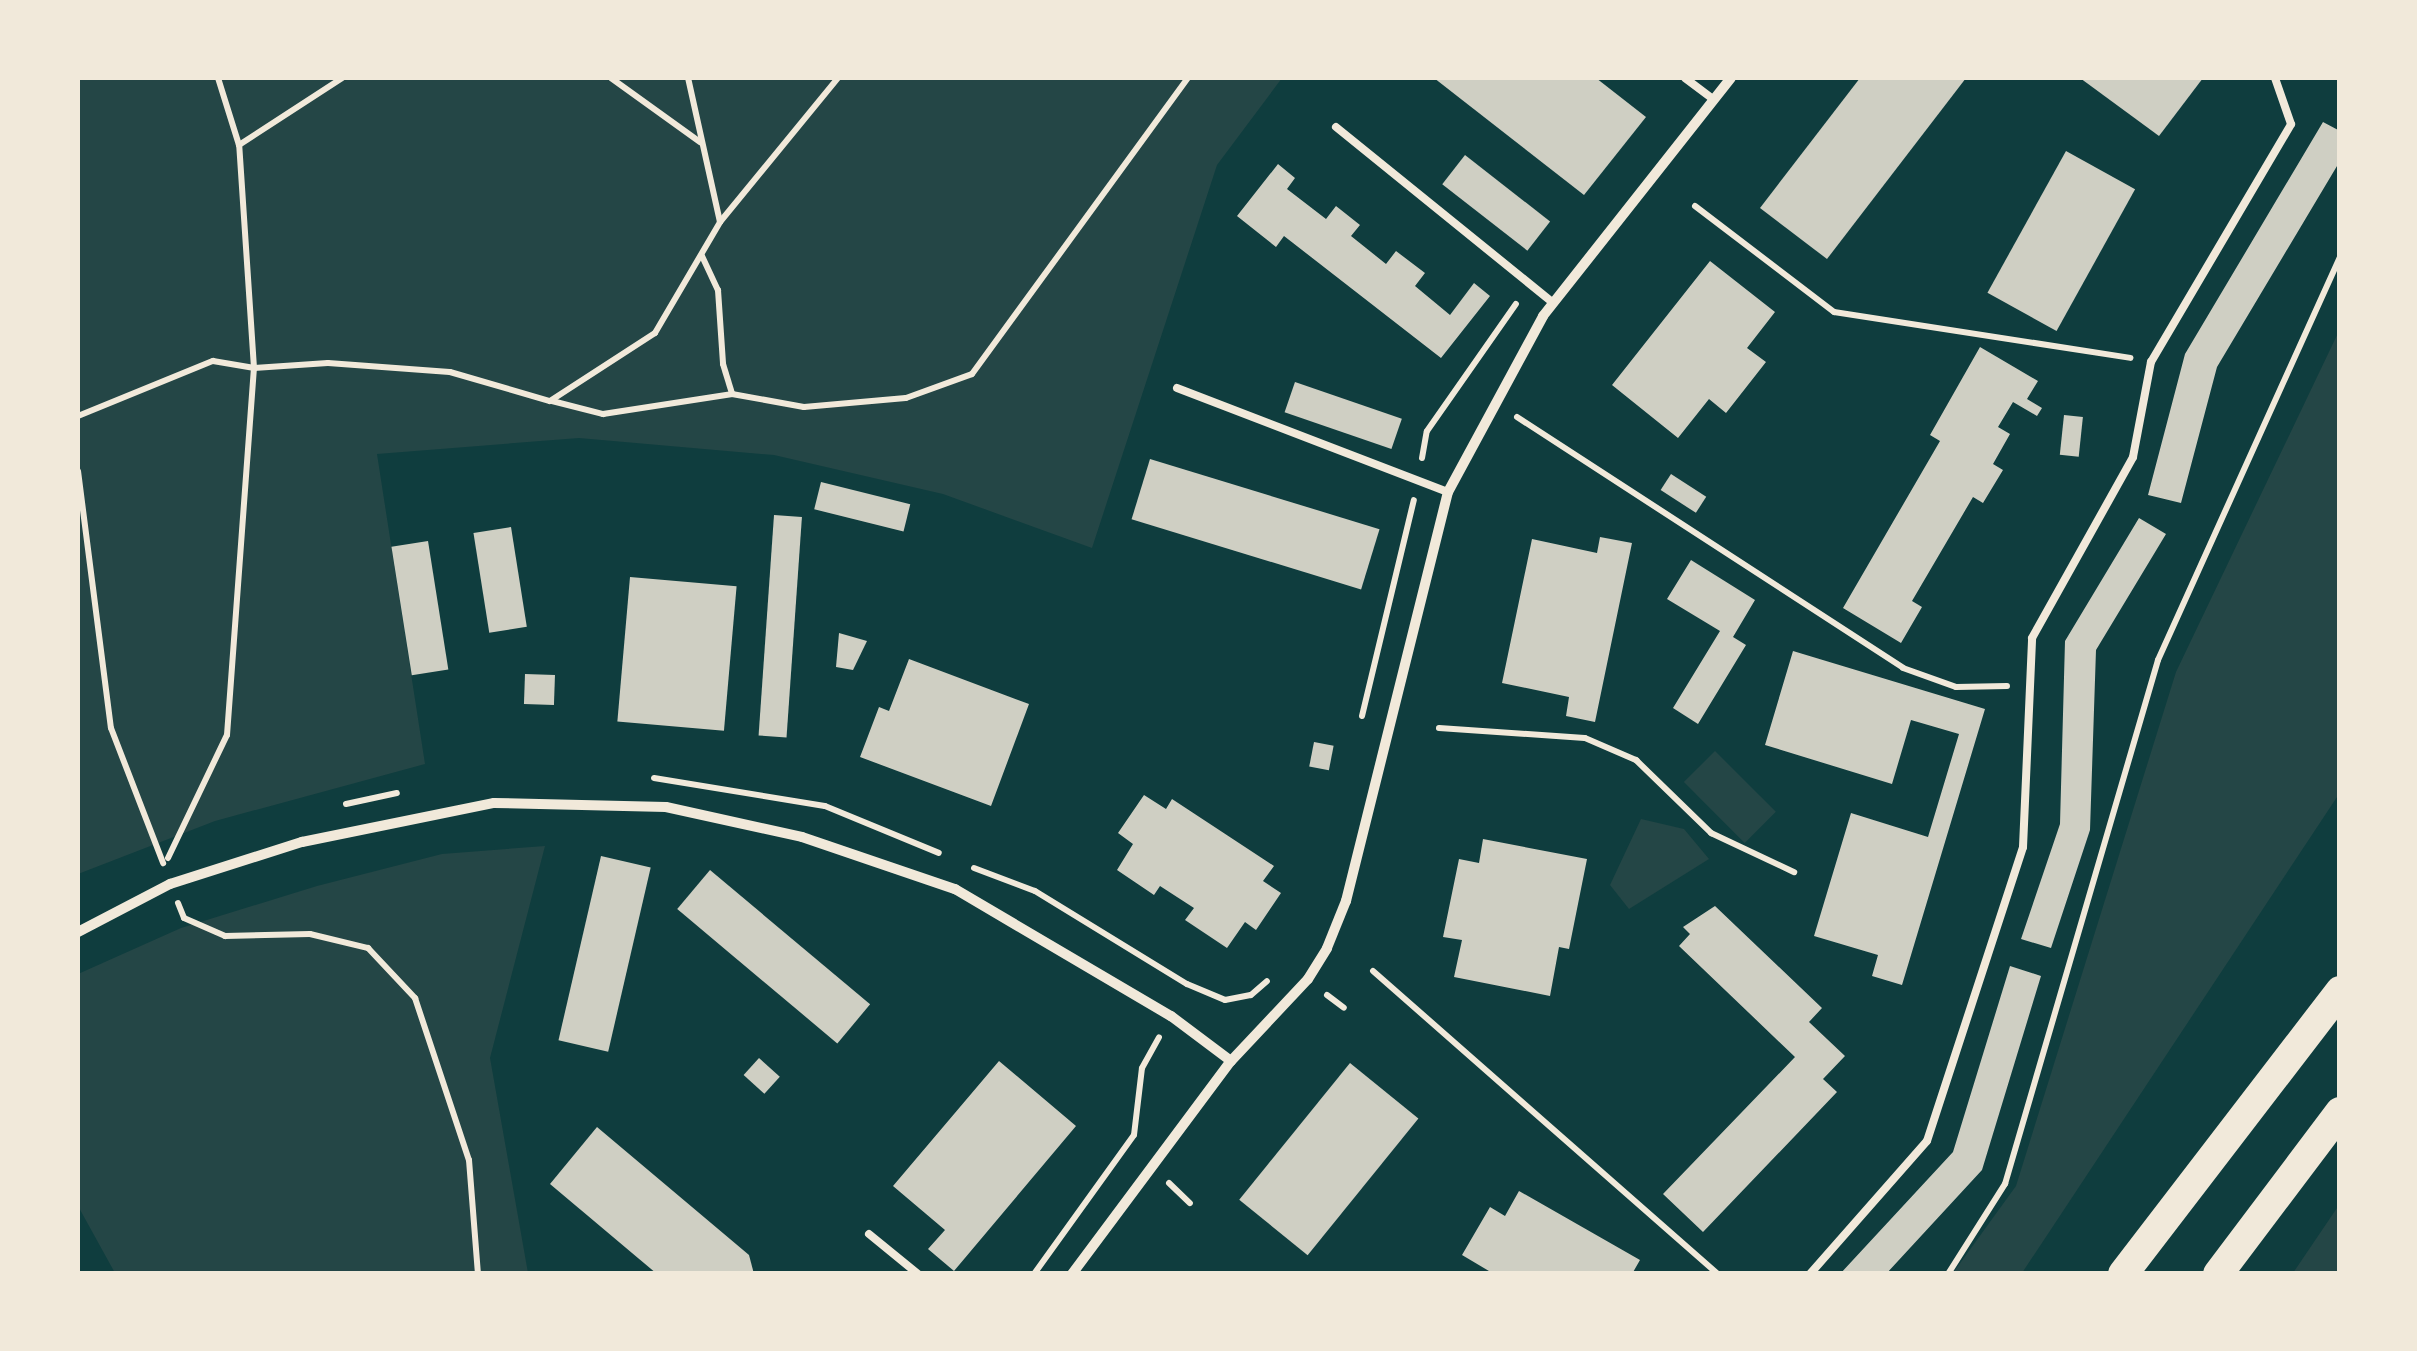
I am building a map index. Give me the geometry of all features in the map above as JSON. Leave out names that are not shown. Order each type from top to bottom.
[{"type":"highway","points":[[2123,1274],[2340,990]]},
{"type":"highway","points":[[2218,1274],[2340,1112]]},
{"type":"street","points":[[1072,1274],[1231,1061],[1308,979],[1346,901],[1448,492],[1553,303],[1731,78]]},
{"type":"street","points":[[78,932],[170,884],[302,842],[494,803],[666,807],[802,837],[955,889],[1171,1016],[1231,1061]]},
{"type":"lane","points":[[1685,78],[1714,100]]},
{"type":"lane","points":[[1810,1274],[1927,1141],[2023,848],[2032,638],[2134,457],[2151,362],[2291,124],[2275,78]]},
{"type":"lane","points":[[1336,127],[1553,303]]},
{"type":"lane","points":[[1177,388],[1448,492]]},
{"type":"lane","points":[[868,1234],[918,1274]]},
{"type":"path","points":[[164,866],[227,736],[254,368],[240,145],[218,78]]},
{"type":"path","points":[[240,145],[342,78]]},
{"type":"path","points":[[611,78],[701,142]]},
{"type":"path","points":[[688,78],[720,222]]},
{"type":"path","points":[[550,401],[655,333],[720,222],[838,78]]},
{"type":"path","points":[[78,416],[213,360],[254,368],[328,363],[450,372],[603,414],[732,394],[804,407],[906,398],[972,374],[1188,78]]},
{"type":"path","points":[[1695,206],[1834,312],[2151,362]]},
{"type":"path","points":[[701,254],[718,290],[723,364],[732,394]]},
{"type":"path","points":[[1948,1274],[2005,1184],[2158,660],[2340,257]]},
{"type":"path","points":[[1358,734],[1427,431],[1531,285]]},
{"type":"path","points":[[1526,424],[1903,668],[1956,687],[2032,685]]},
{"type":"path","points":[[78,471],[111,728],[164,866]]},
{"type":"path","points":[[1439,728],[1585,738],[1636,760],[1711,832],[1794,872]]},
{"type":"path","points":[[634,777],[674,778],[826,806],[1036,891],[1187,984],[1225,1000],[1252,995],[1275,974]]},
{"type":"path","points":[[328,810],[402,792]]},
{"type":"path","points":[[147,873],[182,860]]},
{"type":"path","points":[[170,884],[184,918],[225,936],[310,934],[368,948],[415,998],[469,1160],[478,1274]]},
{"type":"path","points":[[1373,970],[1718,1274]]},
{"type":"path","points":[[1034,1274],[1134,1135],[1142,1068]]},
{"type":"shaded area","points":[[78,78],[1282,78],[1217,165],[1092,548],[943,494],[774,455],[579,438],[377,454],[425,764],[215,821],[78,874]]},
{"type":"shaded area","points":[[2339,331],[2339,794],[2022,1273],[1953,1273],[2016,1186],[2176,672]]},
{"type":"shaded area","points":[[1715,751],[1776,812],[1745,843],[1684,782]]},
{"type":"shaded area","points":[[1641,819],[1684,829],[1709,859],[1629,909],[1610,885]]},
{"type":"shaded area","points":[[545,846],[490,1058],[528,1273],[115,1273],[78,1206],[78,974],[181,928],[317,886],[442,854]]},
{"type":"shaded area","points":[[2339,1205],[2339,1272],[2293,1273]]},
{"type":"building","points":[[1434,78],[1596,78],[1646,117],[1584,195]]},
{"type":"building","points":[[1860,78],[1966,78],[1827,259],[1760,208]]},
{"type":"building","points":[[2080,78],[2203,78],[2159,136]]},
{"type":"building","points":[[2323,122],[2340,131],[2340,161],[2217,367],[2181,503],[2148,495],[2185,354]]},
{"type":"building","points":[[2066,151],[2135,189],[2057,331],[1987,293]]},
{"type":"building","points":[[1465,155],[1550,221],[1527,251],[1442,184]]},
{"type":"building","points":[[1278,164],[1295,178],[1287,189],[1326,219],[1336,206],[1360,225],[1351,236],[1386,264],[1396,251],[1425,273],[1415,286],[1450,315],[1474,283],[1490,296],[1441,358],[1284,236],[1276,247],[1237,216]]},
{"type":"building","points":[[1710,261],[1775,312],[1747,348],[1766,362],[1726,413],[1709,399],[1678,438],[1612,385]]},
{"type":"building","points":[[1980,347],[2038,381],[2027,399],[2042,408],[2037,416],[2013,402],[1998,427],[2010,434],[1993,464],[2003,470],[1983,503],[1973,497],[1912,601],[1922,607],[1901,643],[1843,608],[1940,441],[1930,435]]},
{"type":"building","points":[[1295,382],[1402,419],[1391,449],[1285,412]]},
{"type":"building","points":[[2064,415],[2083,417],[2079,457],[2060,455]]},
{"type":"building","points":[[1150,459],[1380,529],[1361,589],[1132,519]]},
{"type":"building","points":[[1671,474],[1706,497],[1696,513],[1661,490]]},
{"type":"building","points":[[821,482],[910,504],[903,531],[814,509]]},
{"type":"building","points":[[774,515],[802,517],[787,737],[759,735]]},
{"type":"building","points":[[2139,518],[2166,534],[2096,650],[2090,830],[2051,948],[2021,939],[2060,824],[2065,641]]},
{"type":"building","points":[[511,527],[527,627],[489,633],[473,533]]},
{"type":"building","points":[[1600,537],[1632,543],[1595,722],[1566,716],[1569,697],[1502,683],[1532,539],[1597,553]]},
{"type":"building","points":[[428,541],[448,669],[412,675],[391,547]]},
{"type":"building","points":[[1691,560],[1755,600],[1733,637],[1746,645],[1698,724],[1673,708],[1720,631],[1667,599]]},
{"type":"building","points":[[630,577],[737,586],[724,731],[617,721]]},
{"type":"building","points":[[839,633],[867,641],[853,670],[836,667]]},
{"type":"building","points":[[1793,651],[1985,709],[1902,985],[1872,976],[1878,955],[1814,936],[1851,813],[1928,837],[1959,734],[1911,720],[1892,784],[1765,745]]},
{"type":"building","points":[[909,659],[1029,704],[991,806],[860,757],[879,707],[889,711]]},
{"type":"building","points":[[525,674],[555,675],[554,705],[524,704]]},
{"type":"building","points":[[1314,742],[1334,746],[1329,770],[1309,767]]},
{"type":"building","points":[[1144,795],[1166,809],[1172,799],[1274,866],[1263,881],[1281,893],[1256,930],[1245,922],[1227,948],[1185,920],[1194,908],[1160,886],[1154,895],[1117,870],[1133,844],[1118,833]]},
{"type":"building","points":[[1483,839],[1587,859],[1569,949],[1559,947],[1550,996],[1454,977],[1462,940],[1443,937],[1459,859],[1479,863]]},
{"type":"building","points":[[601,856],[651,867],[608,1052],[558,1040]]},
{"type":"building","points":[[710,870],[870,1004],[837,1043],[677,909]]},
{"type":"building","points":[[1715,906],[1822,1008],[1809,1022],[1845,1056],[1823,1079],[1837,1092],[1703,1232],[1663,1194],[1795,1057],[1679,946],[1690,934],[1683,927]]},
{"type":"building","points":[[2010,966],[2041,976],[1982,1170],[1886,1274],[1840,1274],[1953,1152]]},
{"type":"building","points":[[759,1058],[780,1077],[764,1094],[744,1075]]},
{"type":"building","points":[[999,1061],[1076,1126],[954,1271],[928,1249],[945,1230],[893,1186]]},
{"type":"building","points":[[1350,1063],[1418,1118],[1308,1255],[1239,1200]]},
{"type":"building","points":[[597,1127],[749,1255],[754,1274],[657,1274],[550,1184]]},
{"type":"building","points":[[1519,1191],[1640,1260],[1632,1274],[1494,1274],[1462,1255],[1490,1207],[1505,1216]]}]
